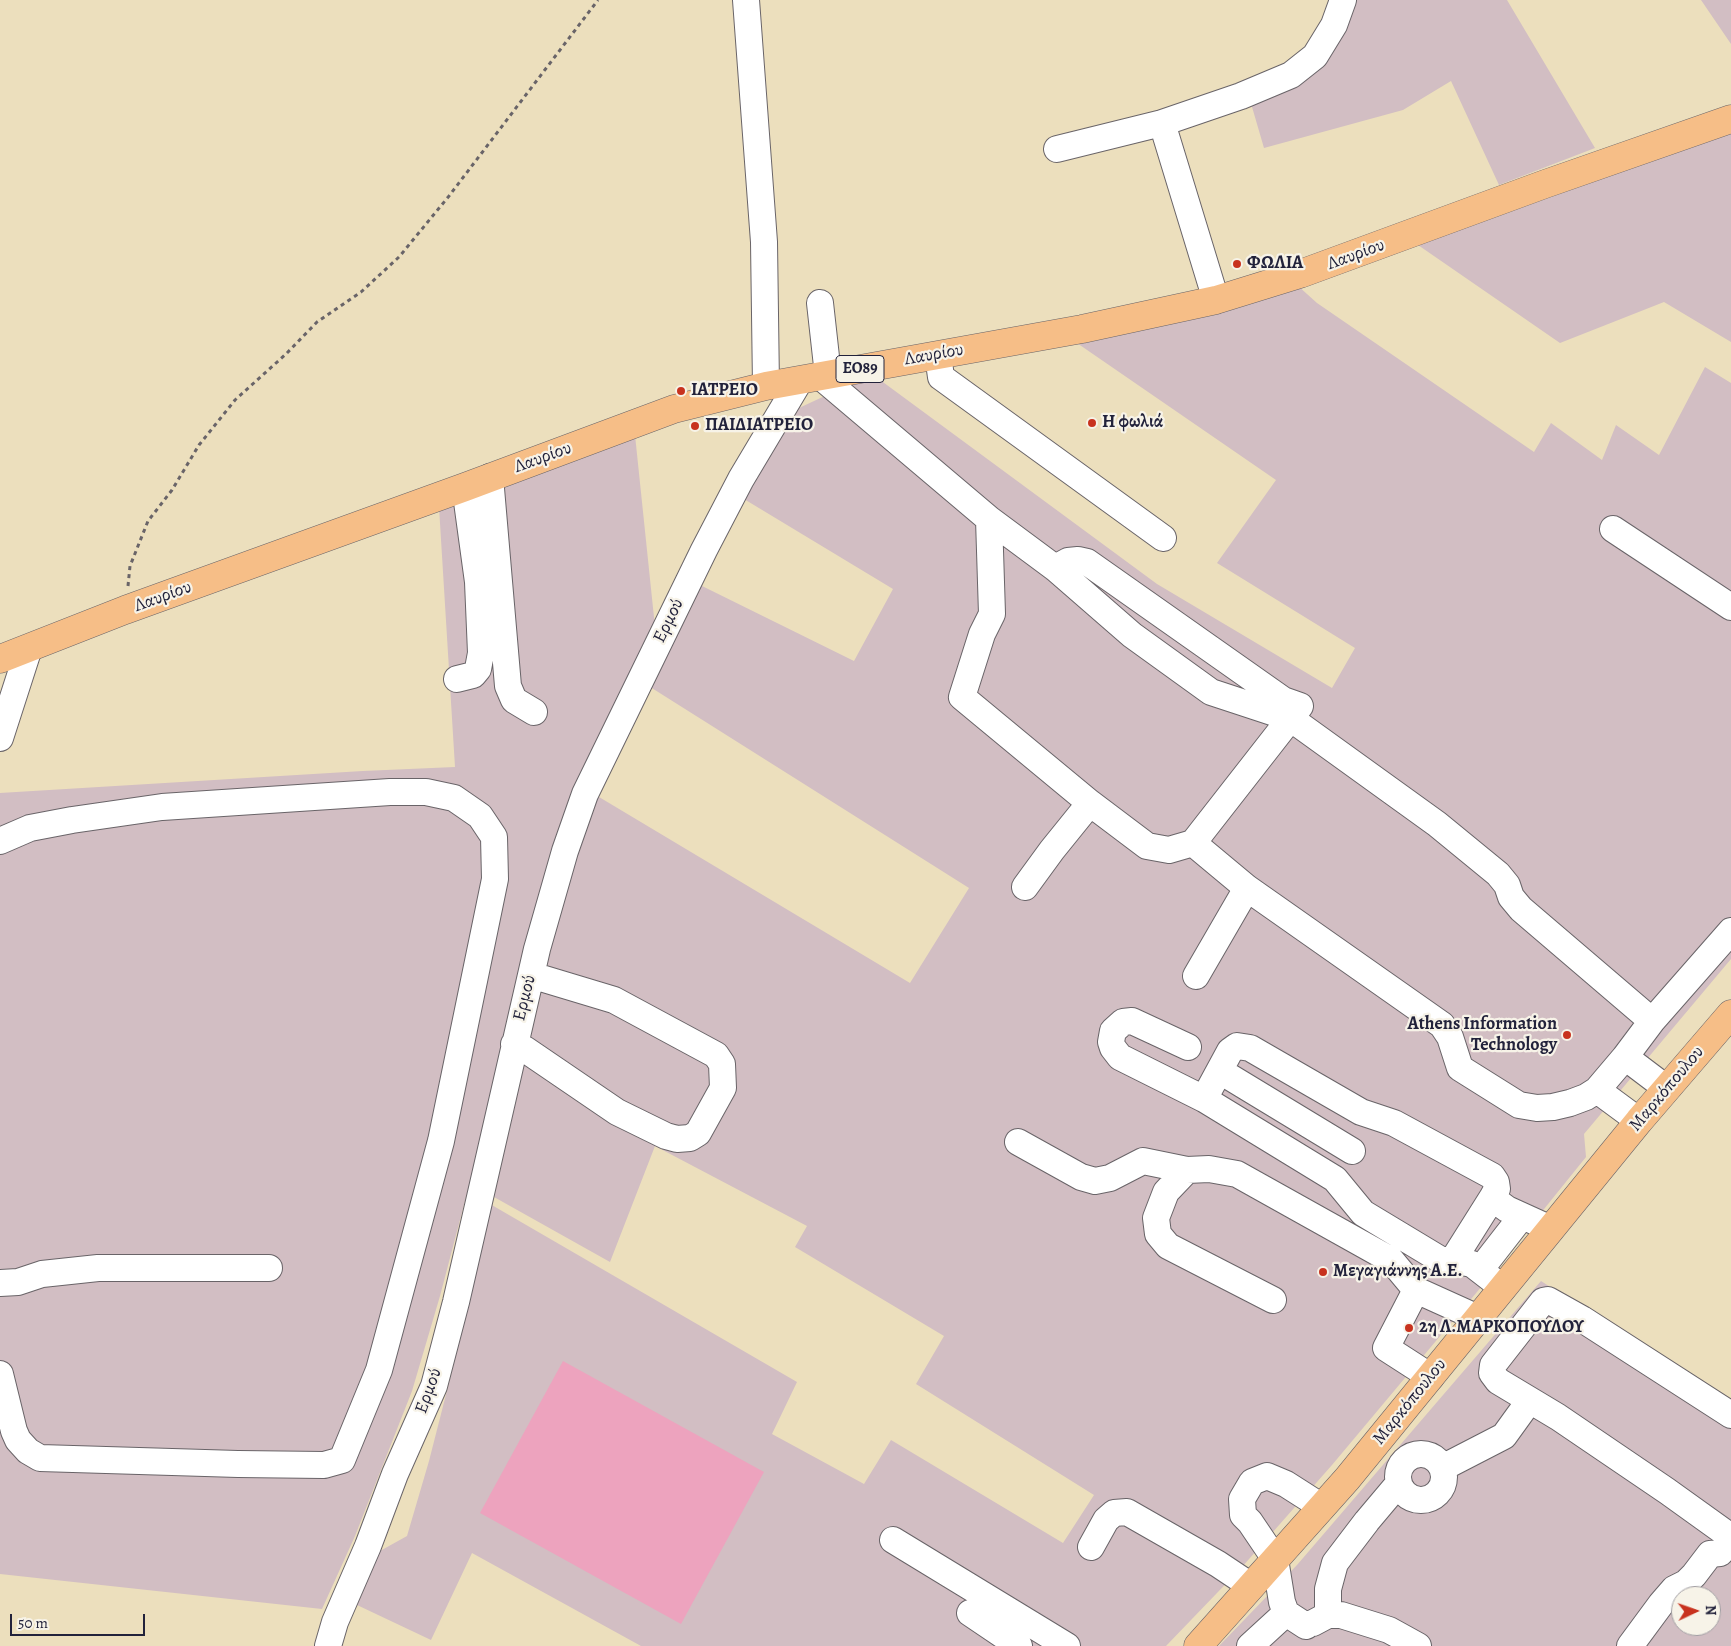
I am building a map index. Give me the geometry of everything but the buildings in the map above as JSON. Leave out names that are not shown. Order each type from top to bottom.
[{"type":"main road","name":"Λαυρίου","points":[[0,659],[125,610],[674,409],[766,386],[1082,328],[1216,300],[1300,274],[1414,234],[1545,184],[1731,120]]},
{"type":"main road","points":[[1388,219],[1414,234]]},
{"type":"main road","points":[[1300,274],[1310,246]]},
{"type":"main road","name":"Μαρκόπουλου","points":[[1198,1646],[1322,1507],[1431,1377],[1666,1088],[1731,1014]]},
{"type":"street","points":[[746,0],[764,242],[766,386]]},
{"type":"street","points":[[1057,149],[1162,123],[1241,96],[1291,75],[1315,56],[1334,25],[1343,0]]},
{"type":"street","points":[[1162,123],[1216,300]]},
{"type":"street","points":[[820,303],[816,377],[989,519],[1055,568],[1132,635],[1212,692],[1300,715],[1387,777],[1447,810]]},
{"type":"street","points":[[938,354],[941,377],[1163,538]]},
{"type":"street","name":"Ερμού","points":[[328,1646],[335,1622],[368,1546],[395,1474],[434,1386],[470,1241],[531,975],[565,851],[586,794],[704,550],[741,480],[816,377]]},
{"type":"street","points":[[490,477],[508,686],[514,700],[534,712]]},
{"type":"street","points":[[458,679],[473,675],[478,669],[481,654],[478,582],[465,487]]},
{"type":"street","points":[[989,519],[992,614],[982,634],[962,697],[1090,803],[1147,846],[1169,850],[1193,843],[1300,715],[1300,706],[1283,700],[1087,562],[1078,560],[1068,561],[1055,568]]},
{"type":"street","points":[[1613,529],[1731,606]]},
{"type":"street","points":[[0,738],[28,648]]},
{"type":"street","points":[[1387,777],[1437,824],[1498,874],[1506,885],[1511,897],[1521,909],[1652,1022]]},
{"type":"street","points":[[0,840],[30,828],[162,807],[390,792],[426,792],[454,798],[480,816],[494,837],[495,879],[441,1141],[379,1370],[342,1460],[324,1465],[40,1458],[28,1451],[18,1440],[0,1374]]},
{"type":"street","points":[[1026,887],[1052,850],[1090,803]]},
{"type":"street","points":[[1193,843],[1248,888],[1442,1025],[1450,1037],[1460,1068],[1519,1105],[1537,1108],[1570,1103],[1586,1097],[1597,1090],[1652,1022],[1731,931]]},
{"type":"street","points":[[1196,976],[1248,888]]},
{"type":"street","points":[[514,1044],[526,1050],[617,1112],[666,1136],[677,1139],[690,1138],[698,1133],[723,1088],[722,1064],[716,1055],[614,1000],[531,975]]},
{"type":"street","points":[[1188,1048],[1132,1021],[1123,1022],[1113,1032],[1111,1042],[1120,1057],[1204,1099],[1335,1180],[1363,1213],[1441,1260],[1453,1260],[1472,1264],[1502,1288]]},
{"type":"street","points":[[1204,1099],[1230,1051],[1237,1046],[1250,1048],[1361,1112],[1394,1123],[1492,1176],[1496,1182],[1497,1189],[1453,1260]]},
{"type":"street","points":[[1625,1056],[1666,1088]]},
{"type":"street","points":[[1220,1071],[1352,1151]]},
{"type":"street","points":[[1597,1090],[1639,1121]]},
{"type":"street","points":[[1335,1180],[1375,1116]]},
{"type":"street","points":[[1018,1142],[1081,1177],[1095,1181],[1110,1178],[1143,1161],[1188,1170],[1209,1170],[1237,1174],[1391,1260],[1416,1290],[1478,1318]]},
{"type":"street","points":[[1188,1170],[1166,1192],[1156,1218],[1158,1234],[1168,1246],[1273,1300]]},
{"type":"street","points":[[1492,1198],[1507,1209],[1551,1229]]},
{"type":"street","points":[[1480,1270],[1522,1216]]},
{"type":"street","points":[[0,1283],[18,1282],[42,1274],[98,1268],[270,1268]]},
{"type":"street","points":[[1416,1290],[1386,1348],[1431,1377]]},
{"type":"street","points":[[1731,1415],[1582,1319],[1548,1300],[1543,1301],[1492,1365],[1492,1373],[1498,1381],[1530,1400],[1667,1491],[1731,1537]]},
{"type":"street","points":[[1306,1625],[1328,1589],[1335,1563],[1399,1483],[1407,1495],[1421,1500],[1435,1495],[1440,1490],[1444,1476],[1442,1468],[1504,1436],[1530,1400]]},
{"type":"street","points":[[1306,1625],[1282,1602],[1275,1559],[1250,1522],[1243,1515],[1242,1499],[1252,1482],[1267,1476],[1286,1484],[1322,1507]]},
{"type":"street","points":[[1090,1546],[1106,1520],[1114,1513],[1127,1512],[1218,1564],[1251,1586]]},
{"type":"street","points":[[892,1540],[1067,1646]]},
{"type":"street","points":[[1630,1646],[1674,1589],[1686,1583],[1710,1554],[1720,1553],[1731,1541]]},
{"type":"street","points":[[970,1613],[1019,1646]]},
{"type":"street","points":[[1250,1646],[1306,1625],[1341,1615],[1389,1630],[1418,1646]]},
{"type":"path","points":[[125,610],[130,566],[148,522],[172,490],[199,445],[235,400],[286,354],[317,322],[361,292],[400,257],[450,196],[598,0]]},
{"type":"shaded area","points":[[1353,0],[1507,0],[1595,148],[1499,185],[1451,81],[1403,110],[1264,148],[1250,100],[1307,78]]},
{"type":"shaded area","points":[[1701,0],[1731,0],[1731,44]]},
{"type":"shaded area","points":[[1731,132],[1731,342],[1664,302],[1560,343],[1418,245]]},
{"type":"shaded area","points":[[1297,285],[1317,303],[1534,452],[1551,423],[1602,460],[1616,425],[1659,455],[1705,367],[1731,383],[1731,959],[1584,1134],[1586,1157],[1482,1286],[1332,1465],[1242,1567],[1166,1646],[641,1646],[472,1553],[431,1640],[357,1605],[380,1551],[407,1536],[429,1461],[462,1332],[490,1204],[797,1382],[772,1434],[864,1484],[891,1440],[1063,1543],[1094,1495],[916,1384],[944,1336],[795,1247],[807,1226],[655,1146],[610,1262],[494,1197],[559,914],[594,794],[910,983],[969,888],[647,685],[698,584],[854,661],[893,589],[739,496],[781,428],[788,428],[799,408],[872,374],[1157,584],[1332,688],[1355,648],[1217,563],[1276,480],[1074,341]]},
{"type":"shaded area","points":[[635,435],[655,627],[560,839],[440,1296],[412,1391],[355,1536],[322,1609],[0,1574],[0,793],[455,767],[439,507]]},
{"type":"shaded area","points":[[1541,1281],[1731,1405],[1731,1646],[1219,1646],[1297,1565]]},
{"type":"place","name":"ΦΩΛΙΑ","points":[[1237,264]]},
{"type":"place","name":"ΙΑΤΡΕΙΟ","points":[[681,391]]},
{"type":"place","name":"Η φωλιά","points":[[1092,423]]},
{"type":"place","name":"ΠΑΙΔΙΑΤΡΕΙΟ","points":[[695,426]]},
{"type":"place","name":"Athens Information Technology","points":[[1567,1035]]},
{"type":"place","name":"Μεγαγιάννης Α.Ε.","points":[[1323,1272]]},
{"type":"place","name":"2η Λ.ΜΑΡΚΟΠΟΥΛΟΥ","points":[[1409,1328]]}]
